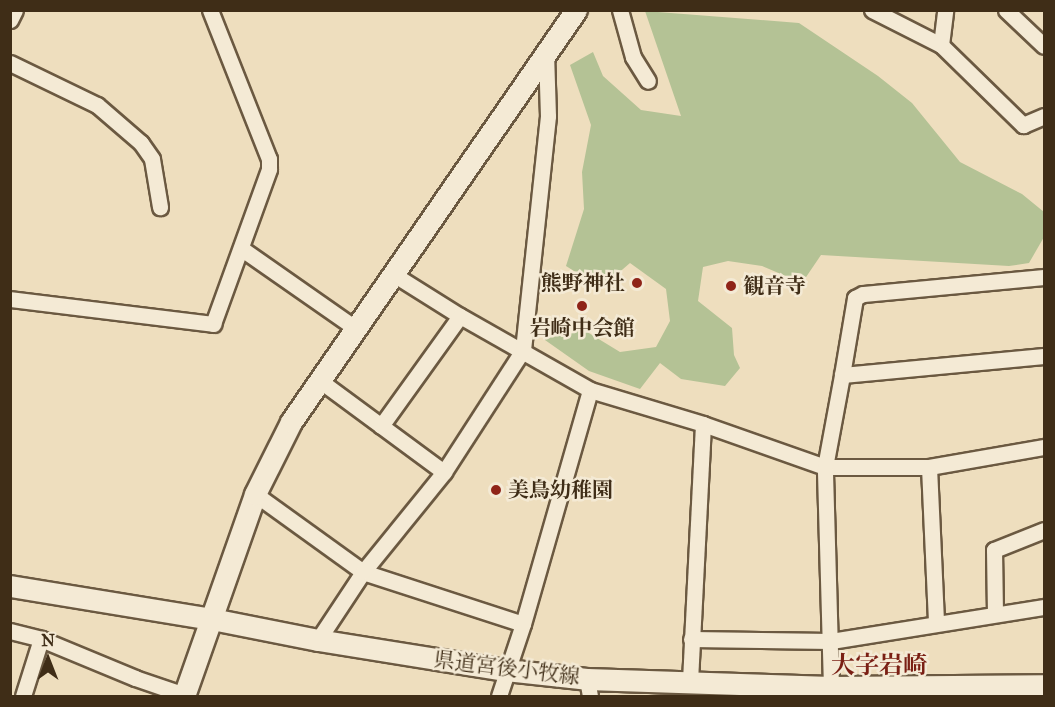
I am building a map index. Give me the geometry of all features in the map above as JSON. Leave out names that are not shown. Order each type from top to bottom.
[{"type":"main road","points":[[184,696],[255,494],[291,422],[354,327],[576,10]]},
{"type":"main road","name":"県道宮後小牧線","points":[[10,586],[212,619],[318,640],[506,670],[589,688],[690,681],[831,692],[1044,685]]},
{"type":"street","points":[[10,20],[15,10]]},
{"type":"street","points":[[10,299],[213,324],[269,170],[269,159],[210,10]]},
{"type":"street","points":[[620,10],[633,57],[648,81]]},
{"type":"street","points":[[872,10],[941,45],[1023,125],[1044,116]]},
{"type":"street","points":[[941,45],[945,10]]},
{"type":"street","points":[[1006,10],[1044,46]]},
{"type":"street","points":[[318,640],[363,572],[444,472],[523,350],[548,116],[546,52]]},
{"type":"street","points":[[10,63],[97,105],[141,143],[152,159],[160,207]]},
{"type":"street","points":[[242,249],[354,327]]},
{"type":"street","points":[[393,274],[459,316],[523,350],[590,390],[703,424],[825,467],[929,467],[1044,447]]},
{"type":"street","points":[[831,692],[825,467],[855,298],[863,294],[1044,277]]},
{"type":"street","points":[[381,426],[459,316]]},
{"type":"street","points":[[842,375],[1044,356]]},
{"type":"street","points":[[319,380],[444,472]]},
{"type":"street","points":[[499,696],[523,624],[590,390]]},
{"type":"street","points":[[690,681],[703,424]]},
{"type":"street","points":[[929,467],[936,622]]},
{"type":"street","points":[[255,494],[363,572],[523,624]]},
{"type":"street","points":[[996,613],[994,550],[1044,530]]},
{"type":"street","points":[[691,639],[831,640],[1044,607]]},
{"type":"street","points":[[10,631],[42,639],[184,696]]},
{"type":"street","points":[[23,696],[42,639]]},
{"type":"green space","points":[[645,11],[799,23],[878,76],[912,103],[960,162],[1022,194],[1044,212],[1044,237],[1029,263],[1009,266],[821,255],[802,283],[762,266],[728,261],[703,267],[698,301],[732,328],[734,355],[740,368],[725,386],[681,379],[660,363],[640,389],[589,371],[545,340],[548,317],[579,327],[620,352],[656,347],[670,321],[666,289],[630,263],[601,288],[566,266],[584,209],[582,172],[591,125],[570,65],[593,52],[603,76],[641,110],[681,116]]},
{"type":"place","name":"熊野神社","points":[[637,283]]},
{"type":"place","name":"観音寺","points":[[731,286]]},
{"type":"place","name":"岩崎中会館","points":[[582,306]]},
{"type":"place","name":"美鳥幼稚園","points":[[496,490]]},
{"type":"district","name":"大字岩崎","points":[[879,666]]}]
